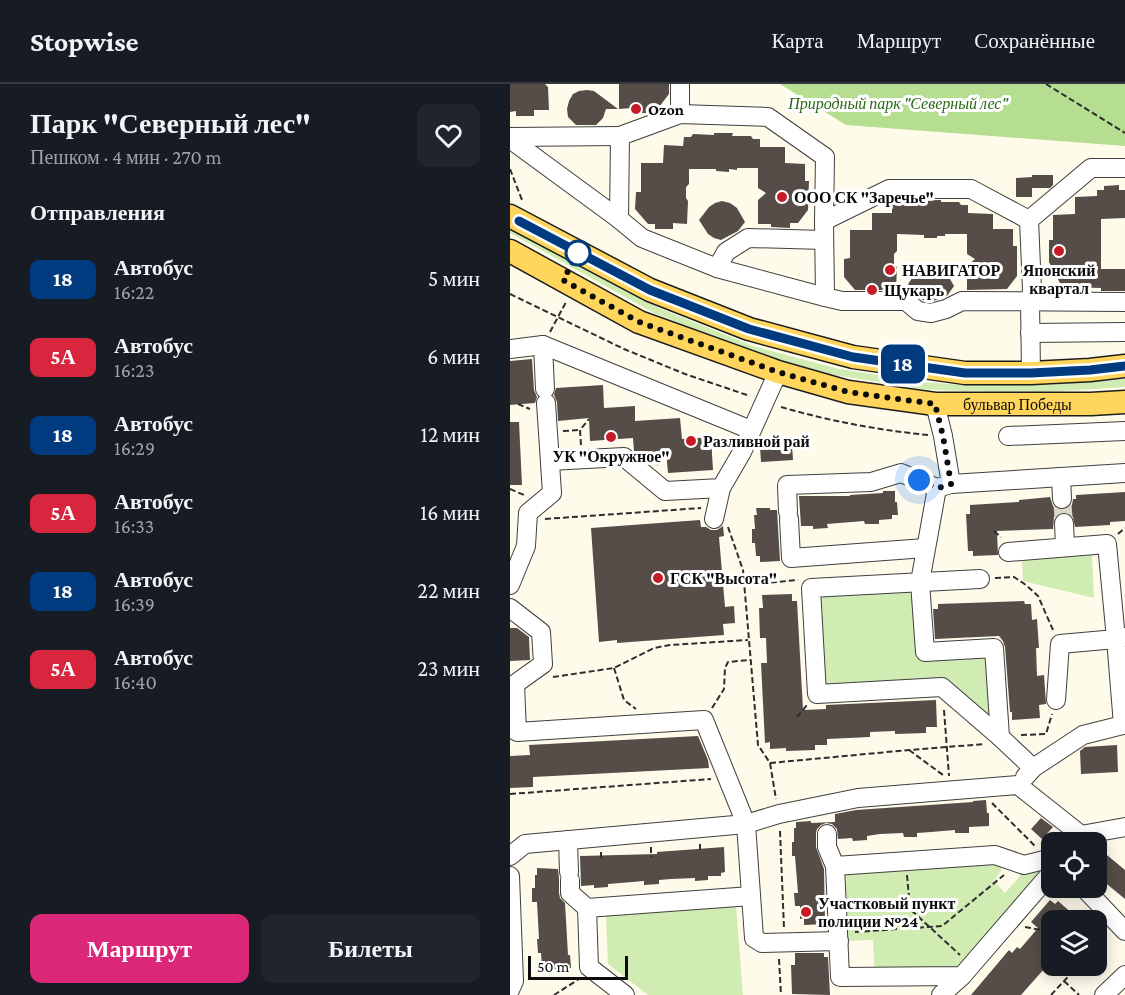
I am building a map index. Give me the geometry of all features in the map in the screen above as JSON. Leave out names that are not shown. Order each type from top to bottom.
[{"type":"main road","name":"бульвар Победы","points":[[515,211],[650,290],[749,329],[853,357],[965,373],[1031,373],[1125,366]]},
{"type":"main road","name":"бульвар Победы","points":[[510,251],[639,322],[778,372],[848,392],[935,404],[1125,402]]},
{"type":"street","points":[[680,84],[680,114]]},
{"type":"street","points":[[510,138],[620,136],[680,114],[768,117],[825,157],[825,297]]},
{"type":"street","points":[[619,219],[620,136]]},
{"type":"street","points":[[510,138],[642,238],[717,267],[825,297],[842,301],[906,301],[918,311],[931,313],[962,301],[1125,302]]},
{"type":"street","points":[[1029,220],[1091,168],[1125,168]]},
{"type":"street","points":[[824,221],[889,189],[970,189],[1029,220]]},
{"type":"street","points":[[1029,220],[1032,290],[1030,301],[1031,373]]},
{"type":"street","points":[[717,267],[726,252],[748,238],[824,240]]},
{"type":"street","points":[[1030,333],[1125,332]]},
{"type":"street","points":[[510,348],[543,345],[751,430]]},
{"type":"street","points":[[510,585],[526,546],[528,513],[552,493],[543,345]]},
{"type":"street","points":[[715,513],[721,488],[742,452],[778,372]]},
{"type":"street","points":[[935,404],[943,436],[944,486],[925,548],[920,582],[925,652],[994,648],[1003,740]]},
{"type":"street","points":[[1008,436],[1125,431]]},
{"type":"street","points":[[550,461],[624,457],[665,491],[721,488]]},
{"type":"street","points":[[925,548],[790,558],[787,485],[871,482],[901,473],[944,486],[1125,473]]},
{"type":"street","points":[[1061,477],[1062,499]]},
{"type":"street","points":[[1064,523],[1065,547]]},
{"type":"street","points":[[510,856],[525,844],[746,824],[779,814],[858,798],[1018,785],[1033,768],[1083,735],[1124,725],[1120,638],[1107,544],[1008,552]]},
{"type":"street","points":[[980,579],[811,588],[817,694],[942,687],[1033,768]]},
{"type":"street","points":[[510,608],[541,632],[542,643],[543,664],[514,684],[517,732],[704,720],[746,824],[754,938],[762,944],[839,937]]},
{"type":"street","points":[[1056,700],[1060,644],[1120,638]]},
{"type":"street","points":[[1018,785],[1070,832]]},
{"type":"street","points":[[825,804],[827,847],[835,866],[841,995]]},
{"type":"street","points":[[1105,832],[1125,827]]},
{"type":"street","points":[[568,840],[570,893],[587,908],[751,896]]},
{"type":"street","points":[[835,866],[995,855],[1024,865],[1041,864]]},
{"type":"street","points":[[941,995],[967,970],[1041,875]]},
{"type":"street","points":[[510,876],[514,981],[510,990]]},
{"type":"street","points":[[1094,898],[1125,931]]},
{"type":"street","points":[[587,908],[590,967],[625,995]]},
{"type":"street","points":[[840,976],[967,970]]},
{"type":"street","points":[[1104,995],[1125,975]]},
{"type":"path","points":[[1046,84],[1125,132]]},
{"type":"path","points":[[510,169],[522,200],[515,211]]},
{"type":"path","points":[[510,294],[634,353],[764,402],[858,426],[943,436]]},
{"type":"path","points":[[582,459],[580,430],[589,418]]},
{"type":"path","points":[[528,521],[715,513],[728,525],[743,570],[758,745],[770,763],[779,814],[781,995]]},
{"type":"path","points":[[980,579],[1014,577],[1026,585],[1038,596],[1060,644]]},
{"type":"path","points":[[744,585],[799,580]]},
{"type":"path","points":[[545,679],[614,668],[662,646],[749,639]]},
{"type":"path","points":[[704,720],[724,689],[724,668],[728,662],[751,660]]},
{"type":"path","points":[[614,668],[624,700],[644,712]]},
{"type":"path","points":[[909,750],[949,779],[942,687]]},
{"type":"path","points":[[770,763],[947,747],[1046,734],[1056,700]]},
{"type":"path","points":[[510,794],[727,778]]},
{"type":"path","points":[[977,788],[1041,855]]},
{"type":"path","points":[[906,861],[910,909],[967,970]]},
{"type":"path","points":[[839,937],[942,926],[1017,863]]},
{"type":"path","points":[[554,995],[582,977],[590,967]]},
{"type":"path","points":[[1051,995],[1069,976]]},
{"type":"path","points":[[1064,981],[1079,995]]},
{"type":"green space","name":"Природный парк \"Северный лес\"","points":[[780,84],[1125,84],[1125,146],[846,125]]},
{"type":"green space","points":[[510,226],[659,308],[753,346],[839,369],[922,382],[962,385],[1046,385],[1125,379],[1125,387],[1046,392],[963,391],[921,389],[828,374],[747,351],[654,313],[510,233]]},
{"type":"green space","points":[[1092,554],[1094,598],[1023,581],[1022,560]]},
{"type":"green space","points":[[920,582],[925,652],[994,648],[1000,737],[942,687],[817,694],[811,588]]},
{"type":"green space","points":[[1041,862],[1041,874],[962,976],[875,976],[873,940],[839,941],[835,866],[1001,863],[1001,871],[994,881],[1005,893],[1019,877],[1024,865]]},
{"type":"green space","points":[[736,906],[743,995],[648,995],[608,964],[606,916]]},
{"type":"building","points":[[510,84],[545,84],[548,87],[549,110],[534,110],[534,116],[516,116],[516,111],[510,112]]},
{"type":"building","points":[[619,84],[669,84],[669,94],[659,107],[651,107],[651,113],[632,113],[632,108],[619,109]]},
{"type":"building","points":[[587,90],[594,91],[618,109],[606,109],[603,118],[596,125],[576,125],[568,117],[569,101],[573,94]]},
{"type":"building","points":[[714,133],[751,136],[753,139],[760,139],[760,147],[785,147],[785,163],[805,164],[805,181],[809,181],[808,210],[798,223],[790,223],[790,228],[758,224],[758,200],[766,193],[758,188],[758,168],[737,168],[737,170],[729,169],[729,172],[716,171],[716,169],[689,169],[689,184],[686,187],[687,224],[673,223],[673,229],[655,229],[655,224],[648,224],[635,209],[636,192],[641,192],[641,163],[663,163],[664,145],[683,146],[684,137],[691,137],[693,134],[714,135]]},
{"type":"building","points":[[1032,175],[1053,175],[1053,185],[1050,188],[1032,188],[1032,197],[1016,197],[1016,178],[1032,177]]},
{"type":"building","points":[[1119,185],[1119,190],[1125,190],[1125,218],[1101,219],[1101,269],[1125,269],[1125,291],[1062,287],[1049,262],[1049,240],[1053,240],[1053,215],[1075,214],[1075,197],[1097,196],[1097,190],[1104,190],[1104,186]]},
{"type":"building","points":[[941,200],[941,202],[959,202],[961,205],[968,205],[968,213],[993,214],[993,229],[1013,229],[1013,246],[1017,246],[1017,276],[1007,289],[967,290],[967,266],[975,259],[967,254],[967,234],[945,234],[937,238],[924,238],[924,235],[897,234],[897,251],[894,254],[894,265],[897,267],[896,290],[855,290],[844,277],[844,259],[850,258],[850,230],[872,230],[872,213],[892,213],[892,204],[899,204],[901,201]]},
{"type":"building","points":[[722,201],[737,208],[745,222],[738,231],[721,240],[708,234],[699,220],[709,207]]},
{"type":"building","points":[[932,265],[946,272],[954,286],[947,296],[930,302],[915,294],[908,284],[918,270]]},
{"type":"building","points":[[532,359],[534,390],[537,397],[535,403],[510,405],[510,361]]},
{"type":"building","points":[[603,385],[604,408],[635,406],[635,421],[680,418],[682,439],[711,437],[713,470],[668,473],[666,451],[637,453],[634,451],[633,438],[590,441],[589,418],[558,421],[557,402],[554,395],[556,388]]},
{"type":"building","points":[[510,422],[519,422],[522,485],[510,485]]},
{"type":"building","points":[[765,439],[785,439],[792,445],[793,460],[761,462],[760,447]]},
{"type":"building","points":[[883,491],[895,491],[898,515],[892,515],[892,519],[879,520],[879,524],[865,524],[864,521],[827,524],[828,528],[813,529],[813,526],[801,526],[799,496],[850,496],[883,493]]},
{"type":"building","points":[[1125,492],[1125,521],[1110,522],[1110,525],[1075,527],[1073,517],[1063,512],[1054,517],[1053,529],[997,531],[998,555],[973,556],[973,551],[968,551],[966,514],[970,514],[970,505],[1019,502],[1019,500],[1050,497],[1053,506],[1063,510],[1072,505],[1076,495]]},
{"type":"building","points":[[756,508],[777,510],[780,561],[760,562],[760,556],[756,556],[755,543],[752,543],[752,529],[755,529]]},
{"type":"building","name":"ГСК \"Высота\"","points":[[700,520],[701,527],[711,530],[717,530],[723,526],[724,536],[719,537],[725,607],[734,606],[735,623],[723,624],[724,635],[617,643],[617,640],[599,642],[591,528]]},
{"type":"building","points":[[792,594],[792,601],[797,601],[803,710],[826,709],[826,705],[936,700],[937,727],[926,727],[926,733],[870,732],[870,737],[827,739],[827,745],[815,745],[815,750],[770,749],[770,742],[765,743],[761,663],[767,663],[766,638],[760,638],[759,608],[763,608],[762,595]]},
{"type":"building","points":[[1024,601],[1025,604],[1031,604],[1032,620],[1037,619],[1039,648],[1036,648],[1037,676],[1044,675],[1046,704],[1039,705],[1040,718],[1012,720],[1003,641],[999,636],[935,639],[933,609],[938,609],[938,604]]},
{"type":"building","points":[[510,628],[517,628],[529,637],[530,660],[510,661]]},
{"type":"building","points":[[698,736],[709,768],[533,777],[533,787],[510,788],[510,756],[530,755],[529,745]]},
{"type":"building","points":[[1117,745],[1118,772],[1081,774],[1080,751],[1085,747]]},
{"type":"building","points":[[986,800],[989,826],[969,827],[969,833],[955,833],[955,830],[917,833],[917,837],[904,837],[903,833],[880,834],[867,836],[867,840],[853,841],[852,838],[838,839],[837,829],[832,824],[821,825],[816,833],[816,847],[824,869],[825,924],[804,925],[804,918],[800,919],[800,906],[795,906],[794,893],[798,893],[795,856],[792,856],[796,822],[835,822],[835,814],[856,810]]},
{"type":"building","points":[[1041,818],[1053,827],[1048,832],[1041,832],[1041,838],[1031,829]]},
{"type":"building","points":[[724,847],[725,872],[721,873],[721,876],[708,876],[708,880],[671,879],[659,880],[659,884],[644,885],[644,881],[608,884],[608,887],[581,886],[580,856],[657,854],[657,852]]},
{"type":"building","points":[[1107,855],[1125,870],[1125,899],[1107,884]]},
{"type":"building","points":[[537,868],[558,869],[560,898],[565,903],[571,968],[545,969],[542,966],[541,953],[538,953],[537,902],[532,902],[532,888],[535,888]]},
{"type":"building","points":[[1050,900],[1055,904],[1058,901],[1068,910],[1041,910]]},
{"type":"building","points":[[1041,910],[1041,972],[1021,995],[971,995],[1009,950],[1012,953],[1017,947],[1020,949],[1038,928],[1031,922]]},
{"type":"building","points":[[795,953],[824,953],[824,957],[828,957],[830,995],[792,994],[791,965],[795,965]]},
{"type":"tunnel","points":[[1062,499],[1064,523]]},
{"type":"bus line","name":"18","points":[[519,221],[650,290],[749,329],[853,357],[965,373],[1031,373],[1125,366]]},
{"type":"place","name":"Ozon","points":[[636,109]]},
{"type":"place","name":"ООО СК \"Заречье\"","points":[[782,197]]},
{"type":"place","name":"Японский квартал","points":[[1059,251]]},
{"type":"place","name":"НАВИГАТОР","points":[[890,270]]},
{"type":"place","name":"Щукарь","points":[[872,290]]},
{"type":"place","name":"УК \"Окружное\"","points":[[611,437]]},
{"type":"place","name":"Разливной рай","points":[[691,441]]},
{"type":"place","name":"ГСК \"Высота\"","points":[[658,578]]},
{"type":"place","name":"Участковый пункт полиции №24","points":[[806,912]]},
{"type":"route","points":[[578,253],[563,280],[639,322],[778,372],[848,392],[935,404],[951,484],[938,488],[919,480]]}]
